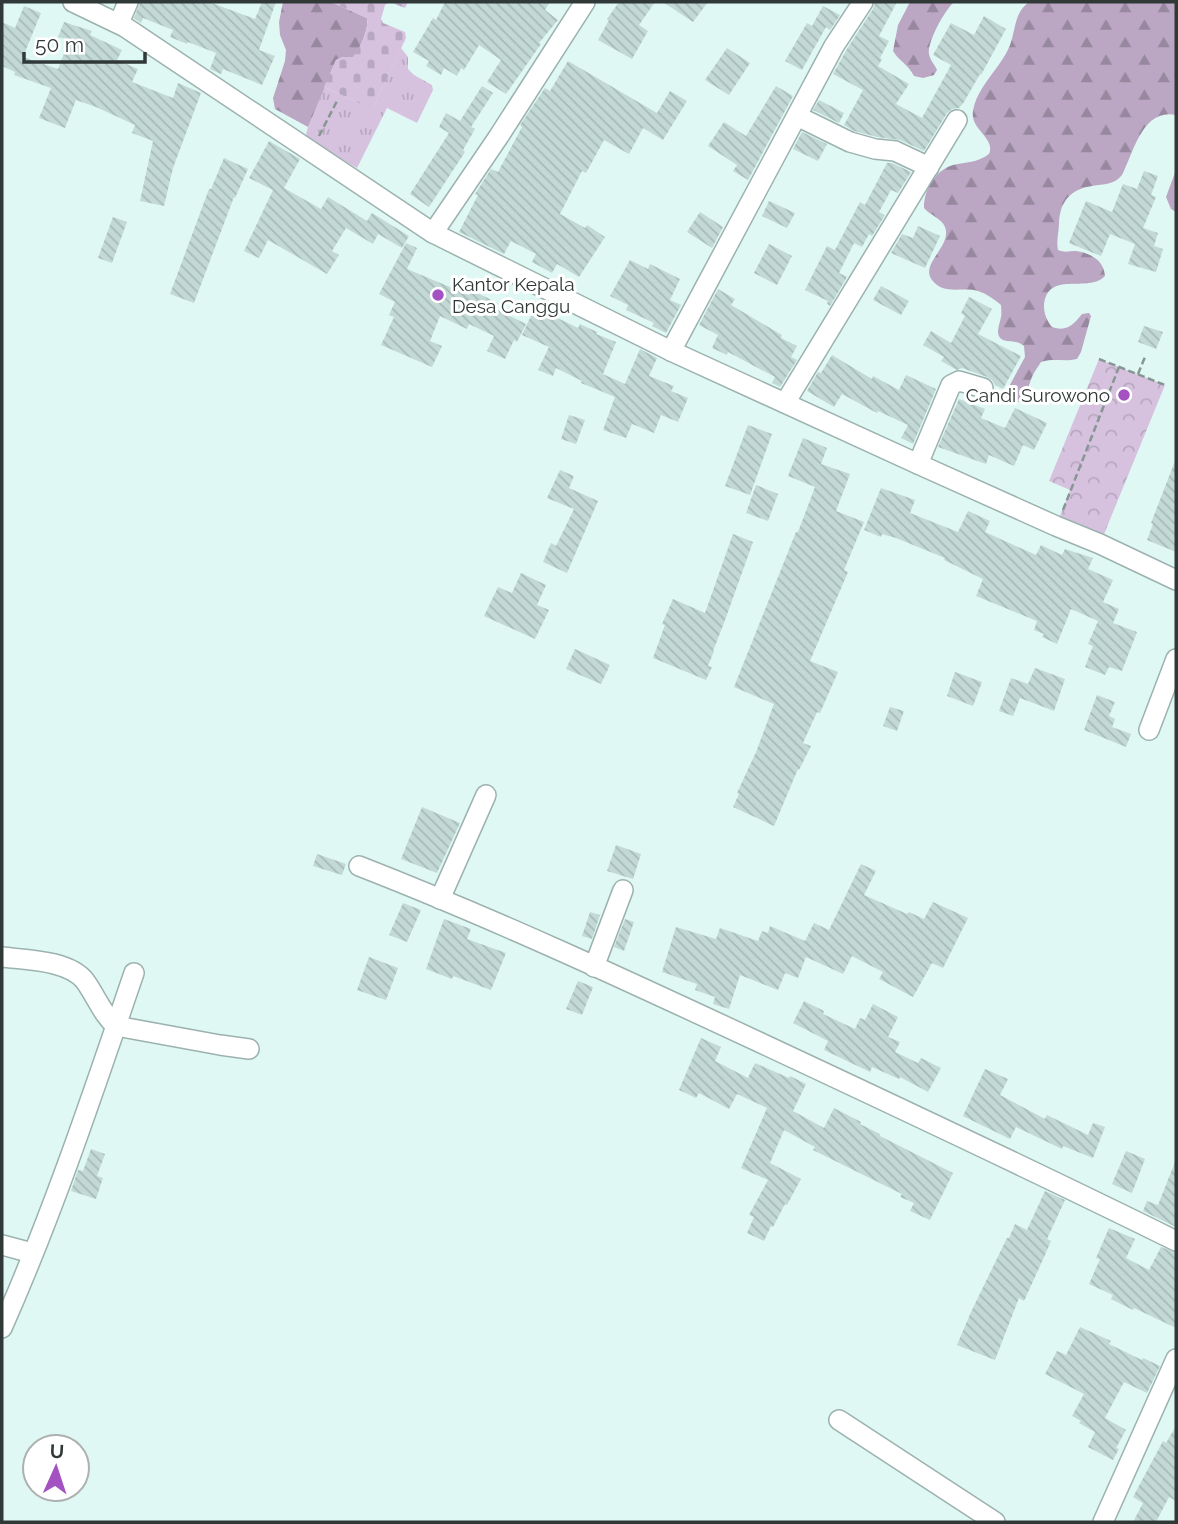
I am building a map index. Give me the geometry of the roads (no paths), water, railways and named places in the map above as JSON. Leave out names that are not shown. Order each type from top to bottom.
[{"type":"street","points":[[73,2],[119,23],[433,233],[671,351],[1176,580]]},
{"type":"street","points":[[119,23],[128,2]]},
{"type":"street","points":[[433,233],[585,2]]},
{"type":"street","points":[[671,351],[834,46],[863,2]]},
{"type":"street","points":[[796,116],[850,142],[895,151],[929,167]]},
{"type":"street","points":[[785,404],[957,120]]},
{"type":"street","points":[[918,464],[951,385],[959,381],[984,388]]},
{"type":"street","points":[[1149,730],[1176,659]]},
{"type":"street","points":[[440,899],[486,796]]},
{"type":"street","points":[[359,866],[594,967],[902,1109],[1176,1241]]},
{"type":"street","points":[[594,967],[623,890]]},
{"type":"street","points":[[2,957],[62,966],[79,975],[116,1026],[249,1049]]},
{"type":"street","points":[[2,1328],[81,1128],[134,973]]},
{"type":"street","points":[[2,1245],[32,1253]]},
{"type":"street","points":[[1103,1522],[1176,1359]]},
{"type":"street","points":[[838,1420],[995,1522]]},
{"type":"place","name":"Kantor Kepala Desa Canggu","points":[[438,295]]},
{"type":"place","name":"Candi Surowono","points":[[1124,395]]}]
